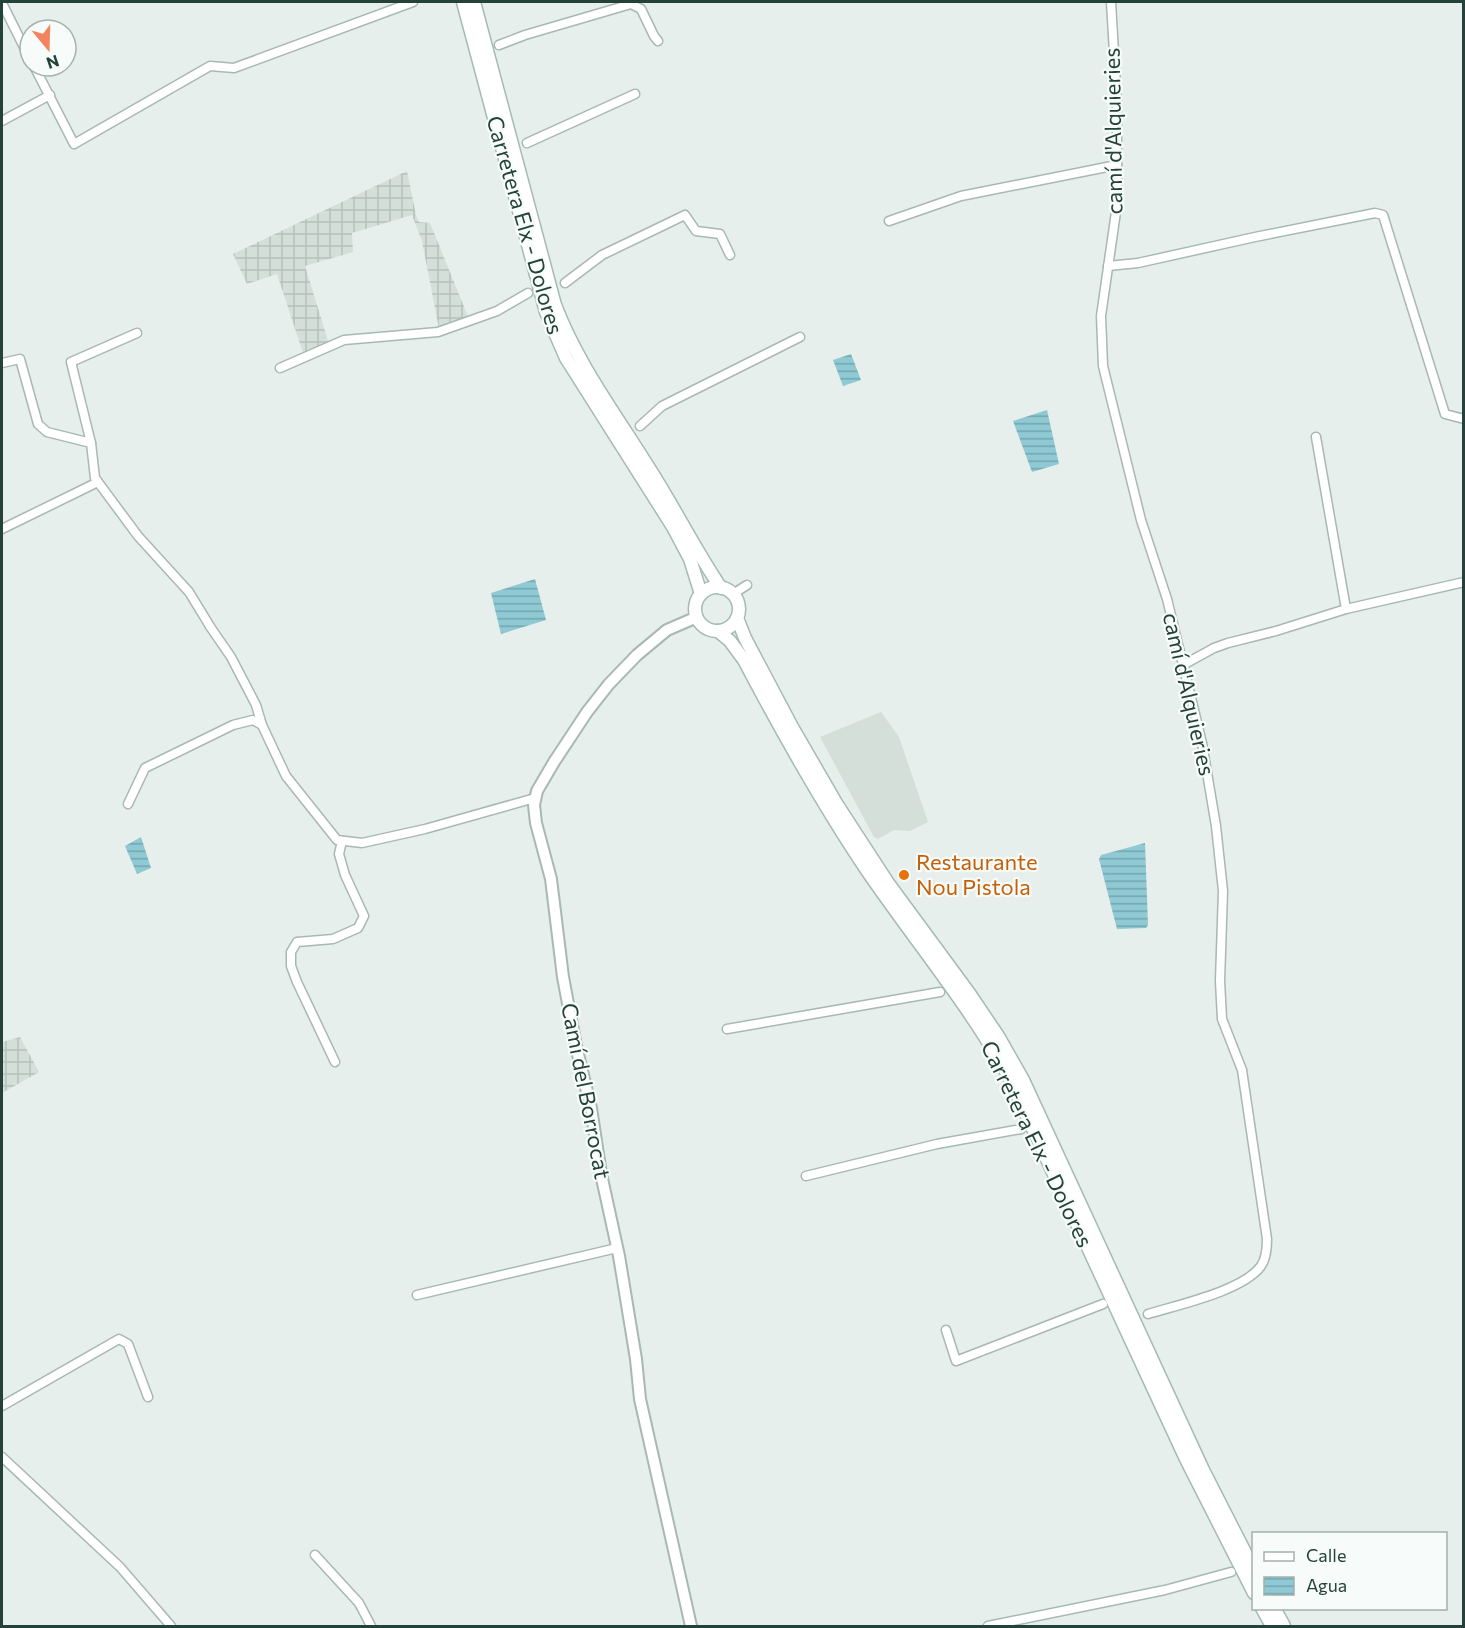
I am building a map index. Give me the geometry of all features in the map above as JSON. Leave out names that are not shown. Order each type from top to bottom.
[{"type":"main road","name":"Carretera Elx - Dolores","points":[[463,2],[546,312],[566,358],[673,527],[690,558],[701,594]]},
{"type":"main road","name":"Carretera Elx - Dolores","points":[[474,2],[555,305],[565,331],[581,363],[648,466],[721,588]]},
{"type":"main road","points":[[710,588],[721,588],[733,594],[739,604],[737,618],[730,626],[718,631],[710,630],[697,617],[696,603],[701,594],[710,588]]},
{"type":"main road","name":"Carretera Elx - Dolores","points":[[737,618],[786,717],[836,803],[888,883],[986,1019],[1023,1080],[1203,1470],[1252,1566]]},
{"type":"main road","name":"Carretera Elx - Dolores","points":[[718,631],[730,641],[744,660],[828,812],[972,1017],[1003,1067],[1186,1459],[1252,1589]]},
{"type":"main road","points":[[1263,1610],[1272,1626]]},
{"type":"main road","points":[[1275,1610],[1284,1626]]},
{"type":"street","points":[[41,78],[74,144],[210,66],[234,68],[413,2]]},
{"type":"street","name":"camí d'Alquieries","points":[[1111,2],[1117,103],[1117,205],[1101,316],[1103,366],[1141,520],[1167,598],[1202,743],[1216,826],[1223,891],[1220,981],[1222,1019],[1242,1070],[1267,1239],[1261,1266],[1243,1281],[1203,1298],[1148,1314]]},
{"type":"street","points":[[2,3],[18,35]]},
{"type":"street","points":[[500,45],[525,35],[631,4],[641,9],[658,41]]},
{"type":"street","points":[[527,143],[634,94]]},
{"type":"street","points":[[2,121],[50,95]]},
{"type":"street","points":[[889,221],[961,196],[1117,165]]},
{"type":"street","points":[[1108,266],[1138,263],[1375,213],[1383,215],[1445,414],[1464,419]]},
{"type":"street","points":[[565,283],[602,255],[686,215],[696,231],[720,234],[730,255]]},
{"type":"street","points":[[280,368],[344,340],[438,333],[497,311],[528,292]]},
{"type":"street","points":[[137,333],[71,362],[91,442],[95,478],[138,536],[189,592],[231,657],[256,705],[262,726],[286,776],[337,840],[362,843],[425,829],[536,798]]},
{"type":"street","points":[[640,426],[662,406],[800,337]]},
{"type":"street","points":[[2,363],[20,359],[38,424],[47,432],[91,442]]},
{"type":"street","points":[[1316,437],[1346,609]]},
{"type":"street","points":[[2,529],[98,482]]},
{"type":"street","points":[[1183,665],[1214,648],[1346,609],[1464,582]]},
{"type":"street","points":[[733,594],[747,585]]},
{"type":"street","name":"Camí del Borrocat","points":[[691,1626],[640,1399],[636,1359],[617,1248],[568,1000],[550,879],[536,823],[536,798],[537,791],[554,762],[587,712],[609,684],[667,630],[697,617]]},
{"type":"street","points":[[128,804],[145,768],[233,725],[253,720],[262,726]]},
{"type":"street","points":[[335,1062],[297,982],[291,966],[291,952],[297,942],[333,939],[358,928],[364,916],[345,875],[339,854],[342,841]]},
{"type":"street","points":[[727,1029],[940,992]]},
{"type":"street","points":[[806,1176],[926,1146],[1021,1129]]},
{"type":"street","points":[[417,1295],[617,1248]]},
{"type":"street","points":[[946,1330],[956,1361],[1103,1304]]},
{"type":"street","points":[[2,1406],[119,1339],[128,1344],[148,1396]]},
{"type":"street","points":[[2,1457],[120,1567],[171,1626]]},
{"type":"street","points":[[315,1555],[359,1603],[371,1626]]},
{"type":"street","points":[[988,1626],[1165,1590],[1231,1572]]},
{"type":"shaded area","points":[[407,171],[416,215],[419,222],[430,223],[469,319],[439,329],[422,241],[412,215],[352,233],[353,252],[305,266],[329,344],[304,356],[277,274],[247,284],[233,254]]},
{"type":"shaded area","points":[[881,712],[899,737],[928,822],[910,831],[894,830],[878,839],[874,837],[820,737]]},
{"type":"shaded area","points":[[20,1037],[39,1072],[2,1093],[2,1042]]},
{"type":"water","points":[[851,354],[861,380],[843,386],[833,360]]},
{"type":"water","points":[[1047,410],[1059,464],[1032,472],[1013,421]]},
{"type":"water","points":[[535,579],[546,620],[501,634],[491,593]]},
{"type":"water","points":[[141,837],[151,868],[137,874],[125,846]]},
{"type":"water","points":[[1145,843],[1148,925],[1146,928],[1117,929],[1099,859],[1101,855]]},
{"type":"place","name":"Restaurante Nou Pistola","points":[[904,875]]}]
